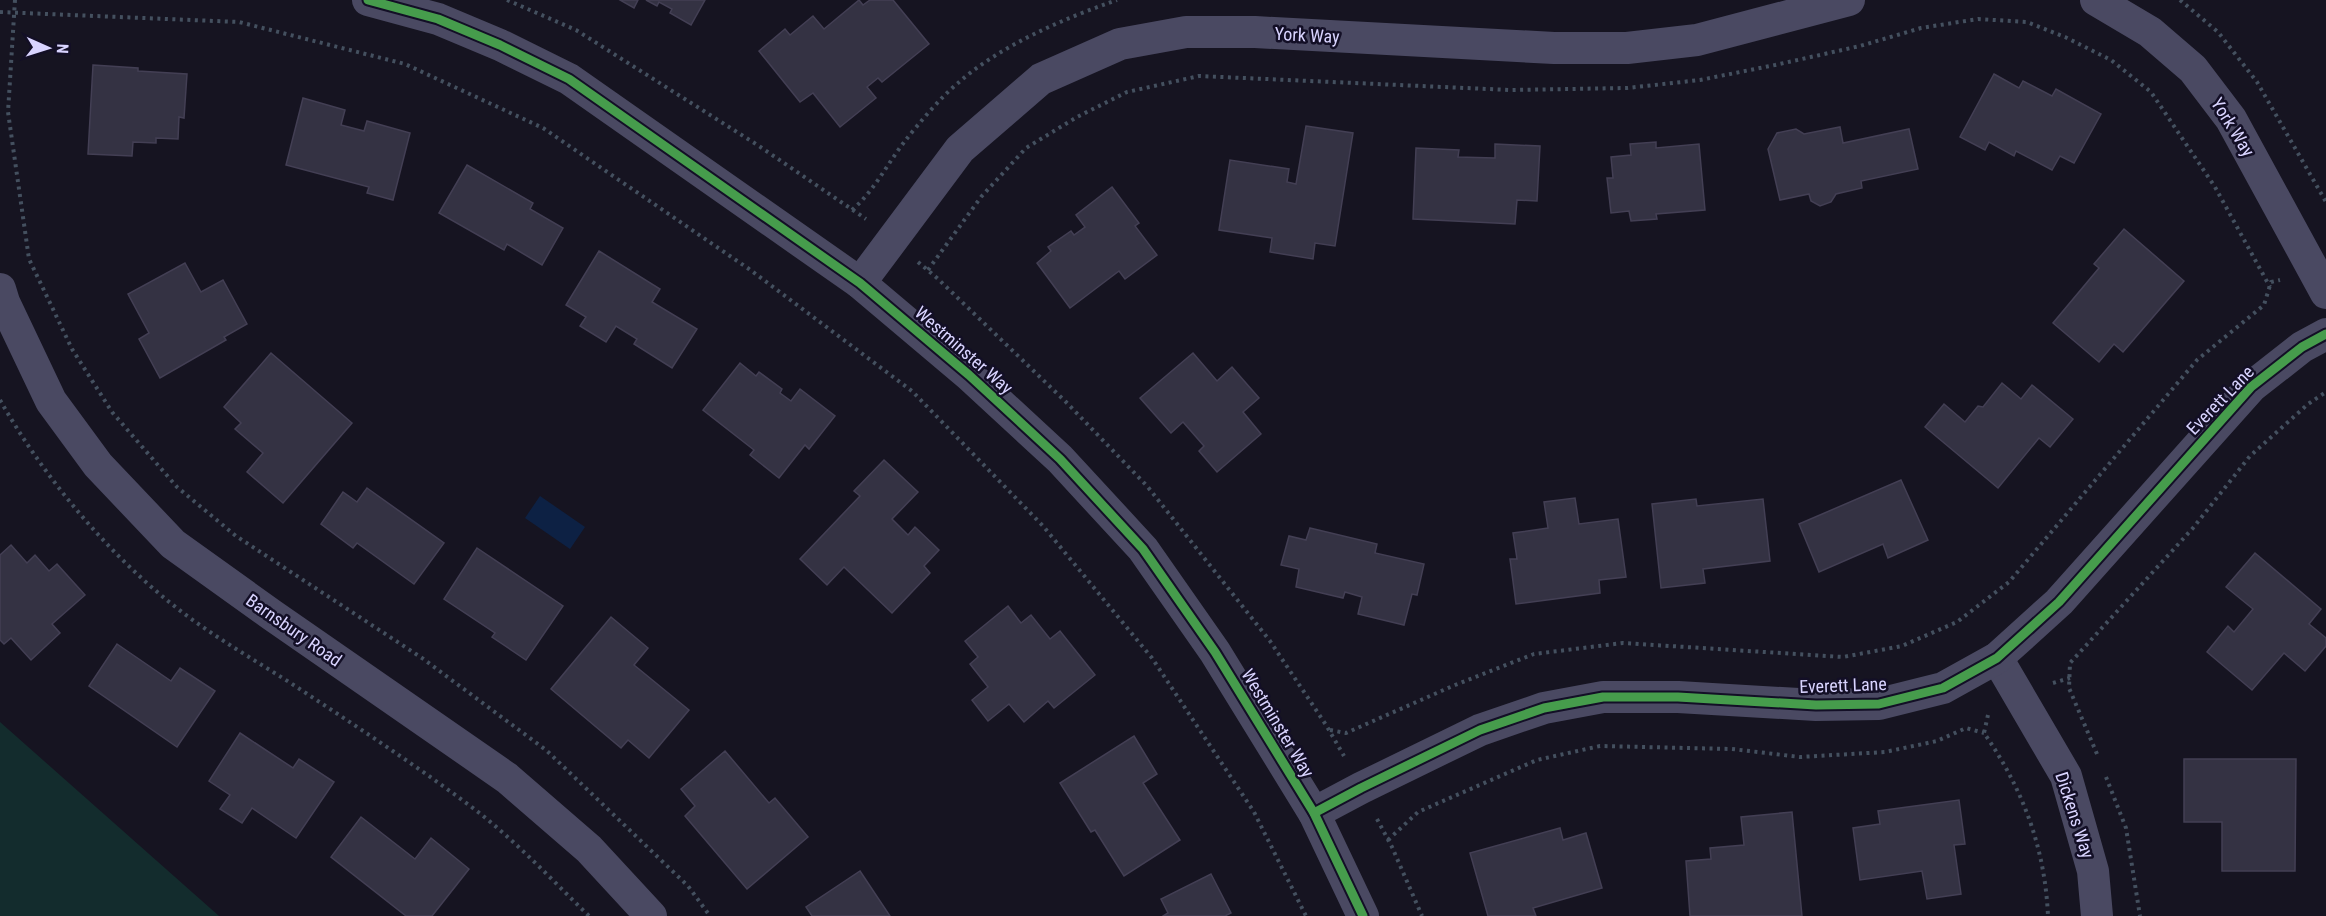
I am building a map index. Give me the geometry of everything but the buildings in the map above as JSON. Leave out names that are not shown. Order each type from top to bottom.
[{"type":"street","name":"Westminster Way","points":[[368,0],[438,19],[500,45],[569,79],[860,283],[969,375],[1060,459],[1143,549],[1215,652],[1314,813],[1363,916]]},
{"type":"street","name":"York Way","points":[[860,283],[960,149],[1041,79],[1120,44],[1186,32],[1255,32],[1554,48],[1627,48],[1697,40],[1849,0]]},
{"type":"street","name":"York Way","points":[[2096,0],[2150,32],[2193,69],[2231,119],[2320,282]]},
{"type":"street","name":"Barnsbury Road","points":[[0,289],[51,401],[98,465],[173,544],[507,778],[589,849],[651,916]]},
{"type":"street","name":"Everett Lane","points":[[1314,813],[1480,730],[1544,708],[1603,698],[1625,697],[1678,697],[1816,705],[1879,704],[1943,688],[1997,658],[2059,602],[2251,387],[2302,347],[2326,334]]},
{"type":"street","name":"Dickens Way","points":[[1997,658],[2066,776],[2093,871],[2097,916]]},
{"type":"path","points":[[15,0],[8,112],[29,259],[72,349],[112,412],[177,487],[236,536],[422,658],[546,750],[688,886],[710,916]]},
{"type":"path","points":[[0,12],[239,22],[405,64],[543,128],[749,269],[912,391],[1043,526],[1152,658],[1254,812],[1306,916]]},
{"type":"path","points":[[928,270],[981,197],[1026,148],[1077,117],[1127,92],[1199,75],[1510,90],[1627,88],[1700,80],[1860,46],[1920,28],[1978,19],[2027,22],[2065,37],[2111,60],[2151,92],[2216,187],[2270,287]]},
{"type":"path","points":[[1329,730],[1346,733],[1455,685],[1534,654],[1623,643],[1843,657],[1902,646],[1957,622],[2009,582],[2198,360],[2264,305],[2271,282],[2320,282]]},
{"type":"path","points":[[2070,678],[2070,663],[2193,528],[2250,456],[2308,404],[2326,392]]},
{"type":"path","points":[[1389,840],[1418,812],[1537,759],[1600,746],[1732,749],[1800,757],[1884,752],[1937,741],[1966,728],[1984,734]]},
{"type":"green space","points":[[0,722],[219,916],[0,916]]},
{"type":"water","points":[[540,496],[585,527],[570,549],[525,518]]},
{"type":"cycle path","points":[[368,0],[438,19],[500,45],[569,79],[860,283],[969,375],[1060,459],[1143,549],[1215,652],[1314,813],[1363,916]]},
{"type":"cycle path","points":[[1314,813],[1480,730],[1544,708],[1603,697],[1678,697],[1816,705],[1879,704],[1943,688],[1997,658],[2059,602],[2251,387],[2302,347],[2326,334]]}]
